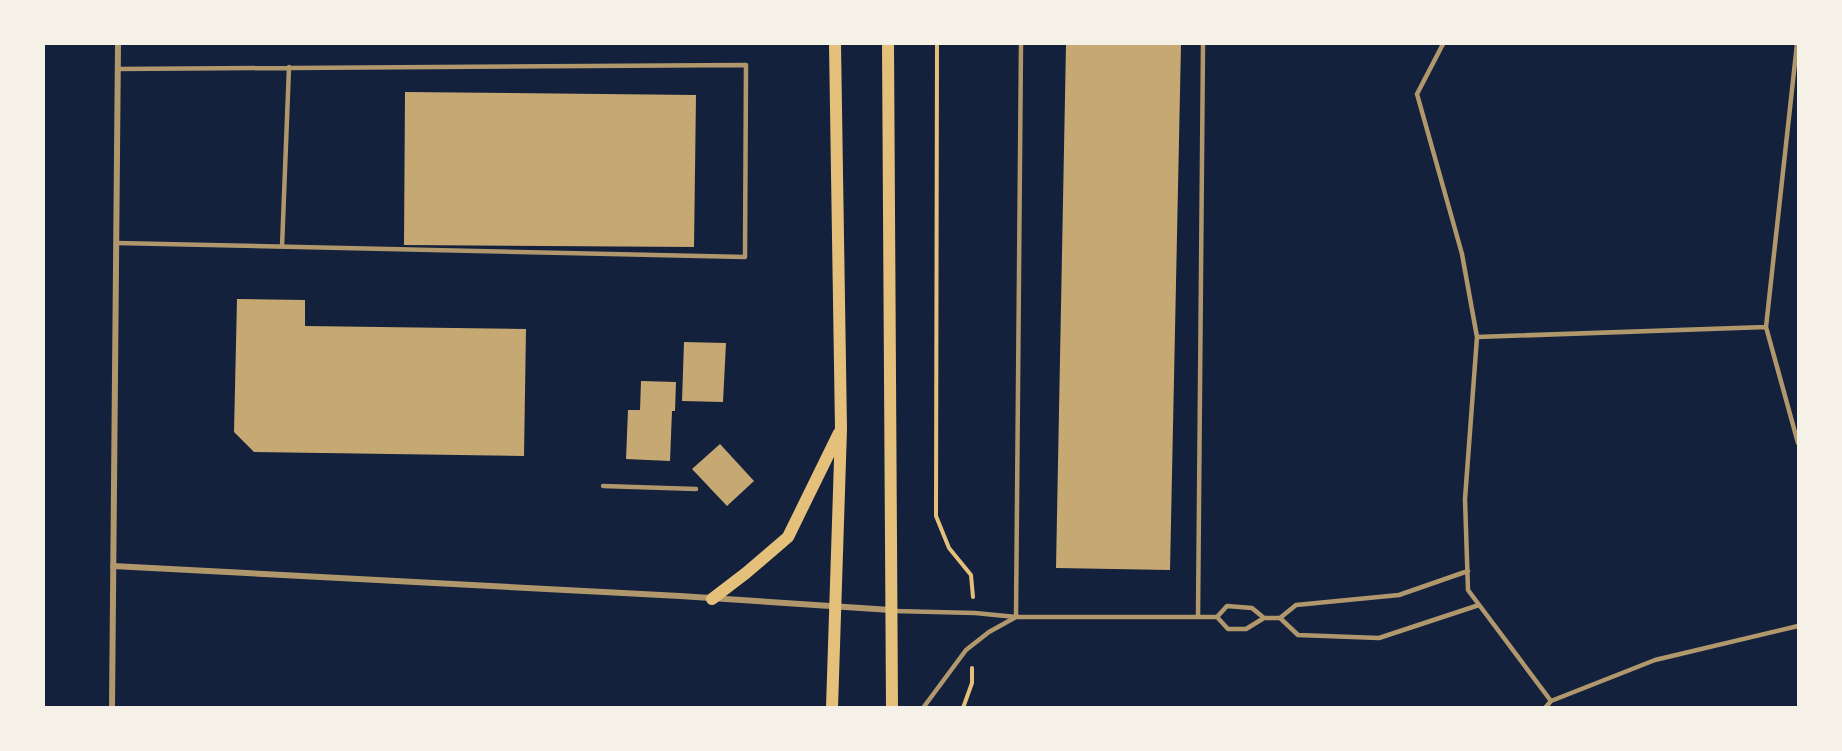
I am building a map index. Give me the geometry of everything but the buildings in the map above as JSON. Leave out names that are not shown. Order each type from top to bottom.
[{"type":"main road","points":[[832,708],[841,429],[835,44]]},
{"type":"main road","points":[[888,44],[892,708]]},
{"type":"main road","points":[[712,599],[788,537],[841,429]]},
{"type":"street","points":[[112,708],[118,44]]},
{"type":"street","points":[[113,566],[891,610]]},
{"type":"lane","points":[[1016,617],[1021,44]]},
{"type":"lane","points":[[1198,617],[1203,44]]},
{"type":"lane","points":[[1443,44],[1417,94],[1462,254],[1477,337],[1465,499],[1468,590],[1551,701]]},
{"type":"lane","points":[[1797,44],[1766,327],[1798,443]]},
{"type":"lane","points":[[116,243],[745,257],[746,65],[117,69]]},
{"type":"lane","points":[[282,247],[289,68]]},
{"type":"lane","points":[[1477,337],[1766,327]]},
{"type":"lane","points":[[603,486],[696,489]]},
{"type":"lane","points":[[891,610],[1016,617],[1217,617],[1228,629],[1246,629],[1264,618],[1280,618],[1296,605],[1399,596],[1468,571]]},
{"type":"lane","points":[[1280,618],[1298,635],[1378,638],[1479,605]]},
{"type":"lane","points":[[1217,617],[1227,606],[1252,608],[1264,618]]},
{"type":"lane","points":[[923,708],[952,668],[974,644],[989,632],[1016,617]]},
{"type":"lane","points":[[1545,708],[1551,701],[1655,660],[1798,626]]},
{"type":"path","points":[[937,44],[936,516],[949,548],[971,575],[975,613]]},
{"type":"path","points":[[963,708],[972,683],[974,644]]}]
